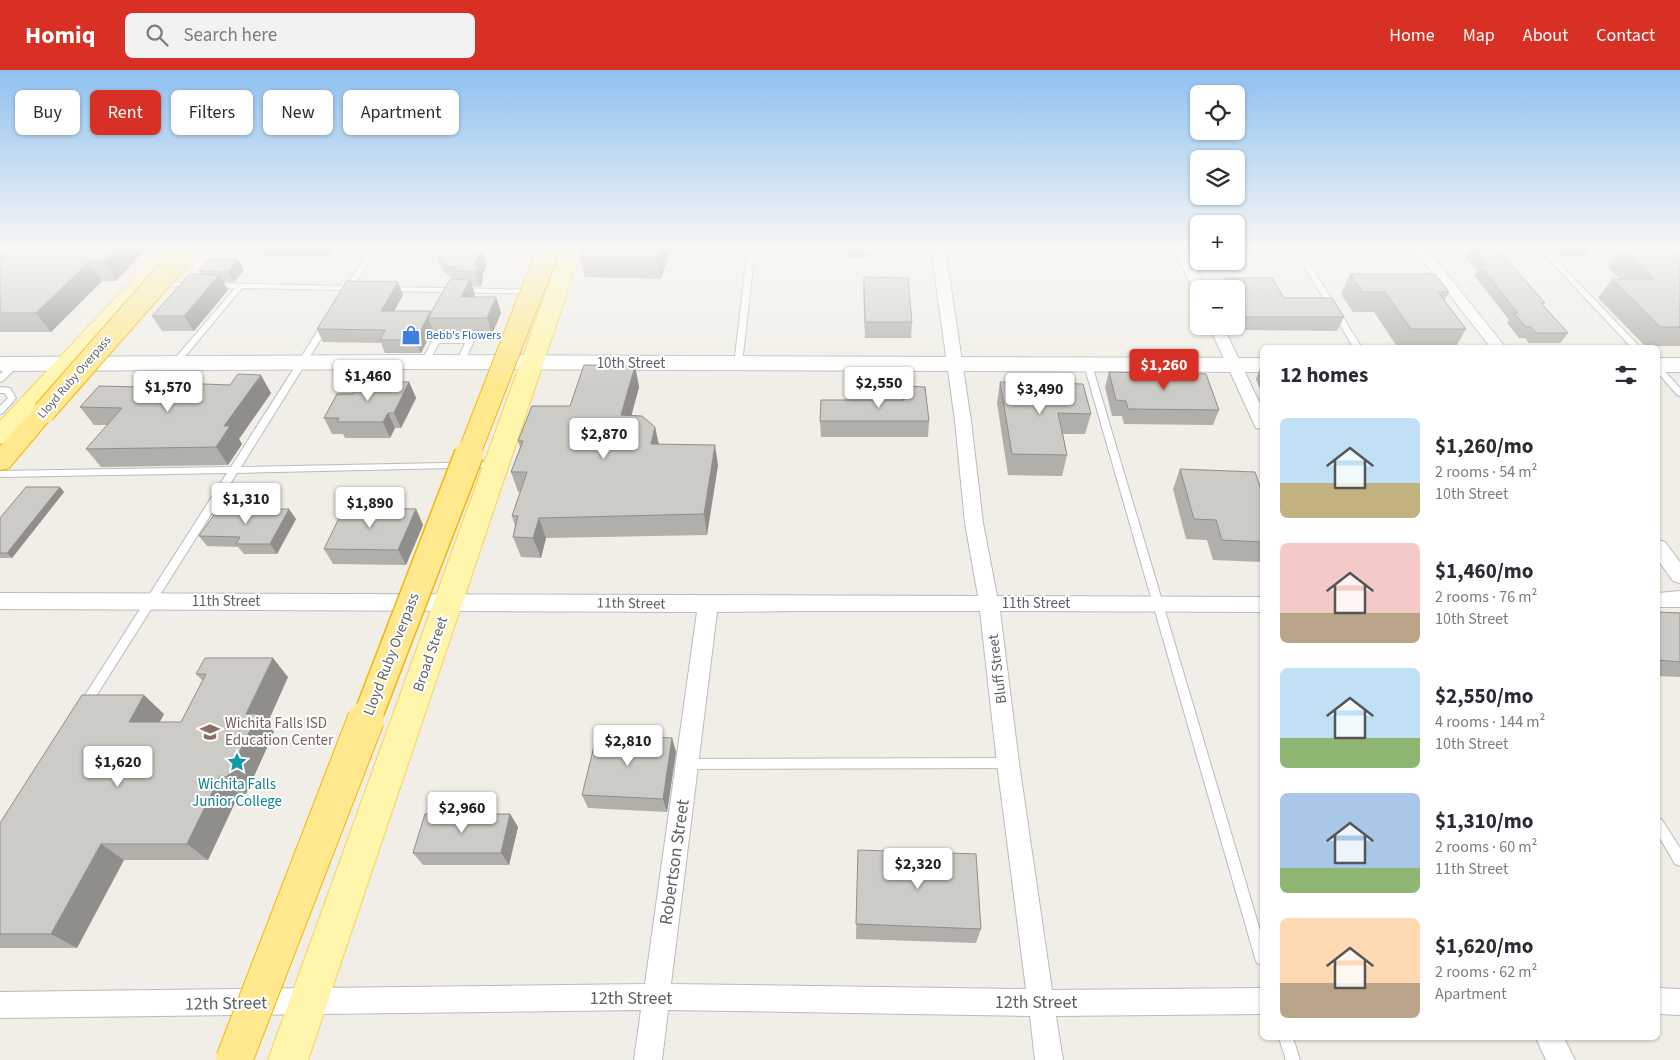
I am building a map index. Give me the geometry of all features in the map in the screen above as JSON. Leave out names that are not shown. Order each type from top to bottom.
[{"type":"highway","name":"Lloyd Ruby Overpass","points":[[0,462],[147,294]]},
{"type":"highway","name":"Lloyd Ruby Overpass","points":[[234,1060],[531,294]]},
{"type":"main road","points":[[0,436],[6,414],[67,364],[130,294]]},
{"type":"main road","name":"Broad Street","points":[[288,1060],[555,294]]},
{"type":"street","name":"Bluff Street","points":[[944,294],[974,523],[989,603],[1008,763],[1048,1060]]},
{"type":"street","points":[[1456,294],[1497,345]]},
{"type":"street","points":[[1220,335],[1260,420]]},
{"type":"street","name":"10th Street","points":[[5,369],[67,364],[425,362],[1260,365]]},
{"type":"street","points":[[1660,365],[1680,365]]},
{"type":"street","points":[[1660,550],[1680,576]]},
{"type":"street","points":[[1660,600],[1680,599]]},
{"type":"street","name":"11th Street","points":[[0,601],[1260,604]]},
{"type":"street","name":"Robertson Street","points":[[648,1060],[708,604]]},
{"type":"street","name":"12th Street","points":[[0,1006],[656,997],[1041,1003],[1260,1001]]},
{"type":"street","points":[[1660,1001],[1680,1002]]},
{"type":"street","points":[[1551,1040],[1561,1060]]},
{"type":"lane","points":[[175,363],[233,294]]},
{"type":"lane","points":[[340,303],[348,294]]},
{"type":"lane","points":[[484,299],[486,294]]},
{"type":"lane","points":[[738,364],[746,294]]},
{"type":"lane","points":[[1325,294],[1356,345]]},
{"type":"lane","points":[[1585,294],[1634,345]]},
{"type":"lane","points":[[77,717],[331,316]]},
{"type":"lane","points":[[1088,365],[1260,951]]},
{"type":"lane","points":[[1660,371],[1680,392]]},
{"type":"lane","points":[[0,390],[7,390],[12,398],[6,414]]},
{"type":"lane","points":[[0,474],[496,465]]},
{"type":"lane","points":[[686,764],[1008,763]]},
{"type":"lane","points":[[1660,827],[1680,860]]},
{"type":"lane","points":[[1287,1040],[1293,1060]]},
{"type":"building","points":[[0,294],[56,294],[36,313],[0,313]]},
{"type":"building","points":[[172,294],[203,294],[184,316],[152,316]]},
{"type":"building","points":[[339,294],[391,294],[381,311],[431,311],[415,340],[380,340],[385,330],[317,329]]},
{"type":"building","points":[[441,294],[462,294],[461,297],[496,297],[487,318],[428,318]]},
{"type":"building","points":[[864,294],[909,294],[912,322],[865,322]]},
{"type":"building","points":[[1245,294],[1282,294],[1284,298],[1332,298],[1344,317],[1245,317]]},
{"type":"building","points":[[1387,294],[1440,294],[1466,329],[1411,329]]},
{"type":"building","points":[[1503,294],[1537,294],[1545,303],[1541,303],[1568,333],[1536,333],[1531,327],[1526,327],[1514,313],[1518,313]]},
{"type":"building","points":[[1627,294],[1680,294],[1680,327],[1660,327]]},
{"type":"building","points":[[584,365],[635,366],[621,415],[642,416],[655,427],[651,444],[715,445],[704,514],[539,518],[533,538],[513,537],[518,516],[512,516],[527,472],[511,472],[523,441],[518,441],[532,406],[570,406]]},
{"type":"building","points":[[1109,372],[1206,374],[1219,410],[1128,409],[1126,401],[1116,400]]},
{"type":"building","points":[[238,374],[261,375],[224,426],[230,426],[216,447],[86,449],[122,408],[80,407],[99,386],[140,387],[148,377],[182,378],[177,383],[230,385]]},
{"type":"building","points":[[360,382],[409,382],[394,413],[388,413],[383,422],[337,422],[339,418],[324,418],[337,394],[353,394]]},
{"type":"building","points":[[1000,382],[1083,384],[1091,414],[1058,413],[1067,455],[1012,454]]},
{"type":"building","points":[[903,386],[925,387],[929,421],[820,421],[821,400],[904,400]]},
{"type":"building","points":[[1180,469],[1255,472],[1260,486],[1260,542],[1222,540],[1216,520],[1194,519]]},
{"type":"building","points":[[26,487],[60,487],[7,553],[0,553],[0,518]]},
{"type":"building","points":[[344,508],[416,509],[398,550],[324,549]]},
{"type":"building","points":[[218,509],[289,509],[270,544],[236,544],[240,537],[199,536]]},
{"type":"building","points":[[1660,612],[1680,613],[1680,662],[1660,660]]},
{"type":"building","points":[[205,658],[273,658],[246,714],[258,714],[227,777],[220,776],[187,844],[101,844],[51,934],[0,934],[0,823],[82,695],[144,695],[129,722],[181,722],[206,674],[196,674]]},
{"type":"building","points":[[597,734],[672,738],[663,799],[582,795]]},
{"type":"building","points":[[425,814],[510,814],[501,853],[413,853]]},
{"type":"building","points":[[858,850],[976,854],[981,929],[856,924]]},
{"type":"place","name":"Bebb's Flowers","points":[[411,335]]},
{"type":"place","name":"Wichita Falls ISD Education Center","points":[[210,732]]},
{"type":"place","name":"Wichita Falls Junior College","points":[[237,762]]}]
